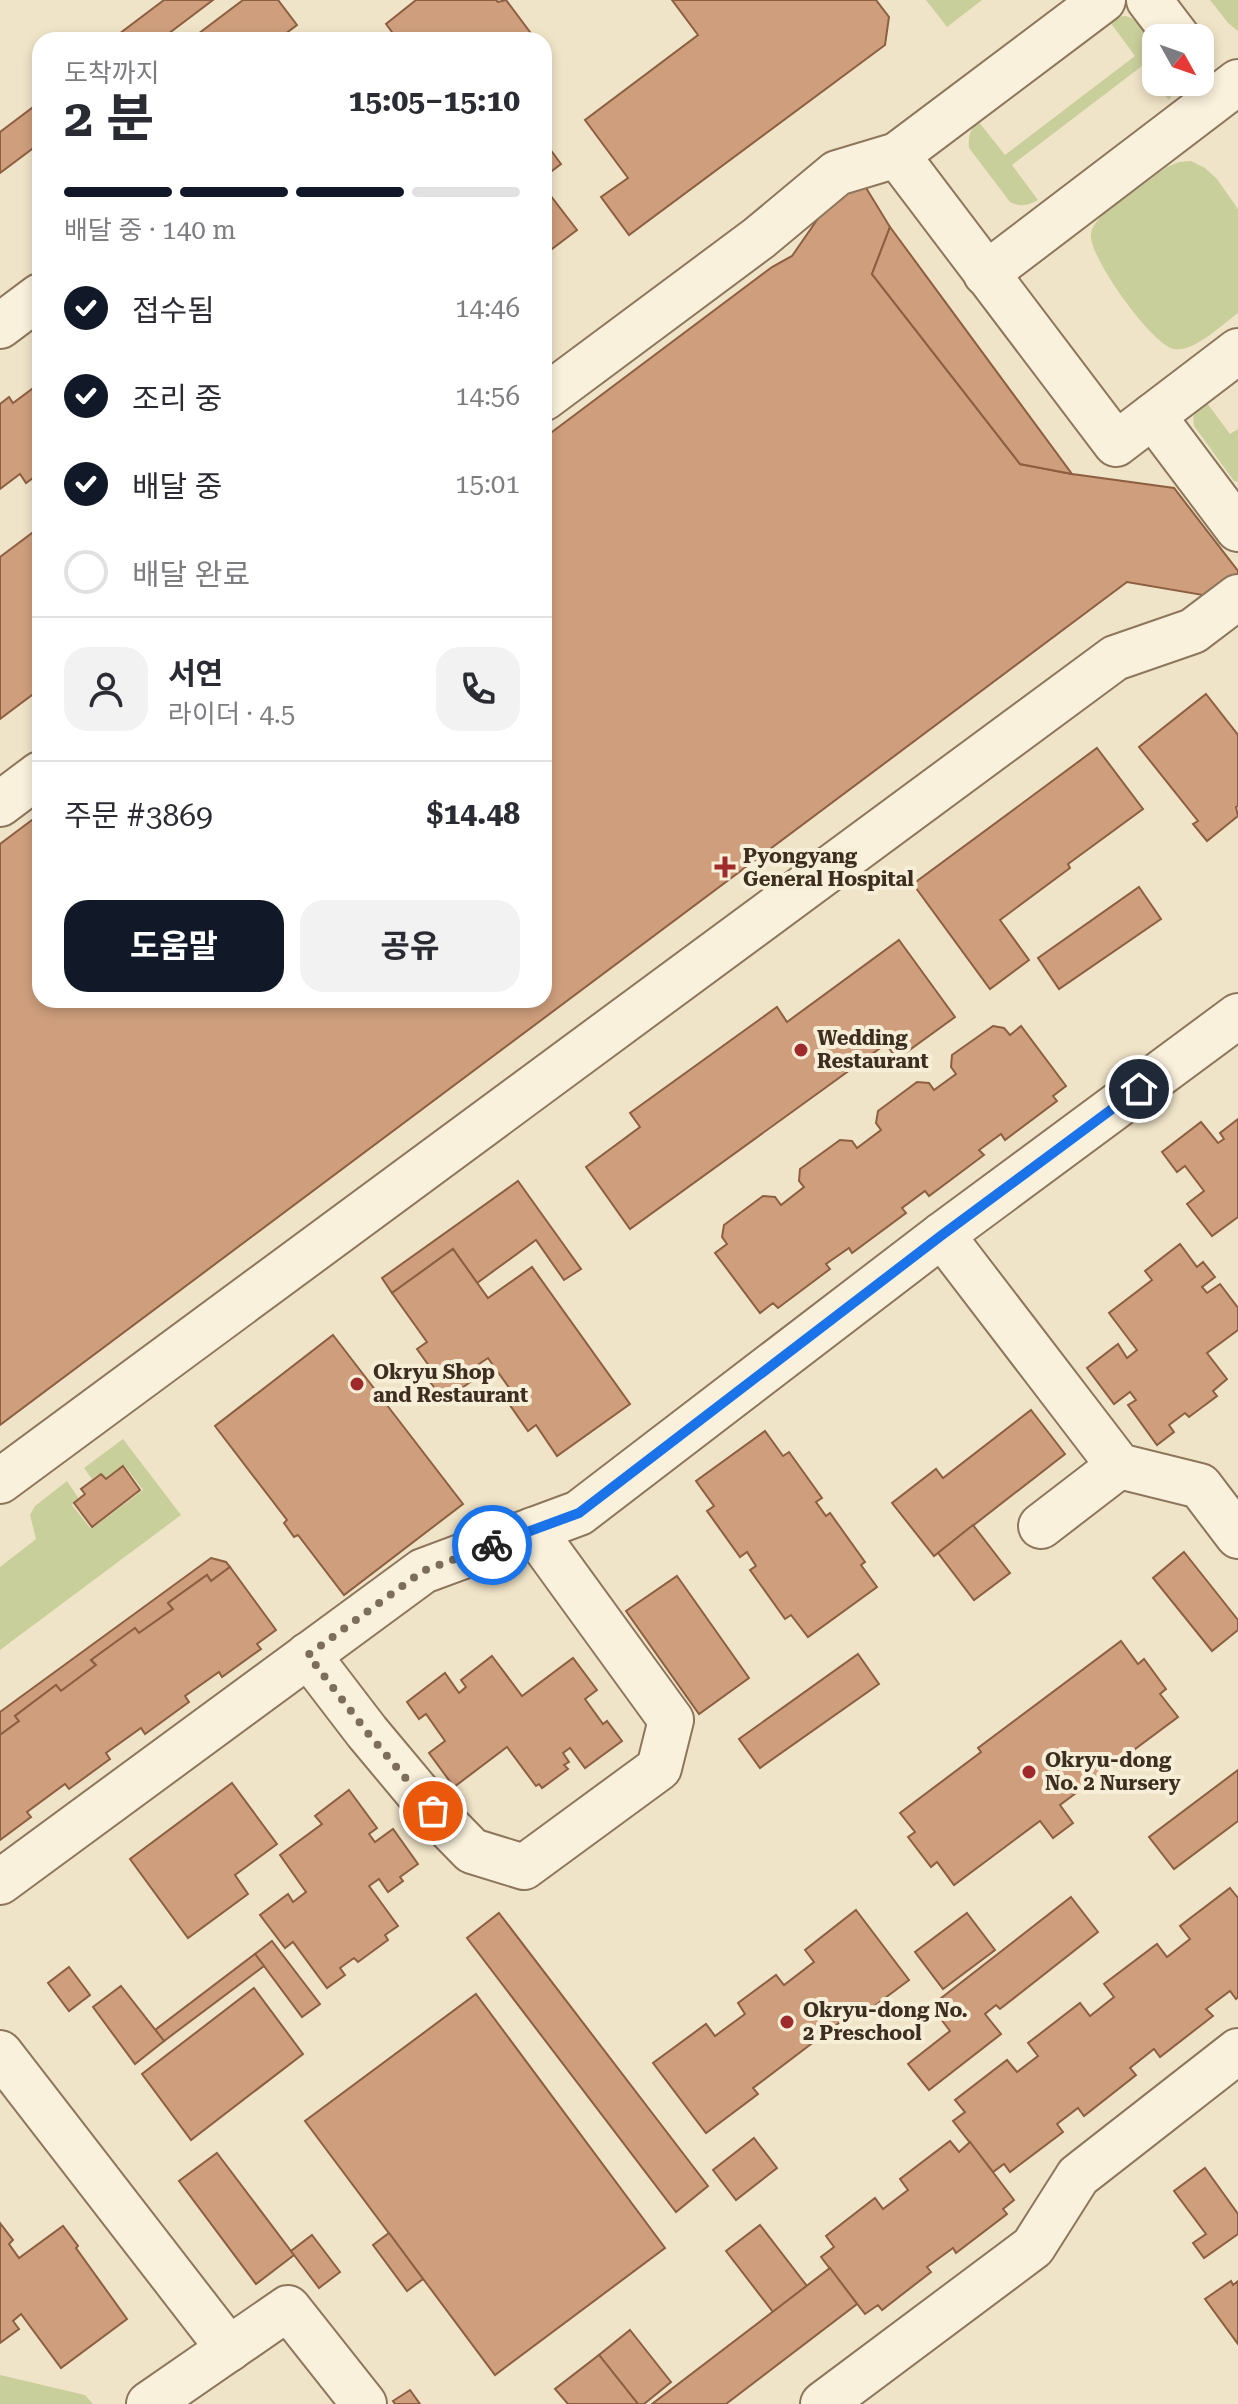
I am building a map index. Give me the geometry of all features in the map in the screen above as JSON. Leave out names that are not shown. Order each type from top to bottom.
[{"type":"street","points":[[552,392],[759,238],[837,173],[897,155],[1103,0]]},
{"type":"street","points":[[1149,0],[1167,24]]},
{"type":"street","points":[[986,274],[1224,91]]},
{"type":"street","points":[[897,155],[1116,444],[1238,351]]},
{"type":"street","points":[[0,326],[32,302]]},
{"type":"street","points":[[1153,416],[1238,529]]},
{"type":"street","points":[[0,1481],[1115,658],[1193,631],[1238,597]]},
{"type":"street","points":[[0,804],[32,780]]},
{"type":"street","points":[[0,1882],[423,1571],[579,1513],[942,1235],[1238,1016]]},
{"type":"street","points":[[942,1235],[1119,1466],[1200,1486],[1238,1536]]},
{"type":"street","points":[[1041,1526],[1119,1466]]},
{"type":"street","points":[[308,1655],[433,1811],[472,1851],[524,1867],[659,1768],[671,1720],[533,1530]]},
{"type":"street","points":[[823,2404],[1033,2247],[1078,2176],[1238,2051]]},
{"type":"street","points":[[0,2053],[229,2349]]},
{"type":"street","points":[[149,2404],[288,2308],[364,2404]]},
{"type":"green space","points":[[926,0],[982,0],[947,27]]},
{"type":"green space","points":[[1210,0],[1238,0],[1238,31],[1228,23]]},
{"type":"green space","points":[[1126,16],[1142,26],[1142,66],[1012,165],[1038,200],[1024,205],[1010,202],[969,148],[973,127],[978,121],[1005,155],[1135,56],[1110,22],[1116,17]]},
{"type":"green space","points":[[1191,161],[1217,179],[1238,209],[1238,313],[1199,342],[1174,349],[1151,333],[1124,299],[1100,262],[1091,235],[1093,226],[1103,214],[1167,167]]},
{"type":"green space","points":[[1204,399],[1230,434],[1238,429],[1238,482],[1234,481],[1194,426],[1193,417]]},
{"type":"green space","points":[[123,1439],[181,1515],[0,1650],[0,1567],[36,1539],[30,1515],[35,1506],[67,1481],[79,1499],[72,1505],[91,1529],[143,1490],[124,1465],[106,1478],[101,1473],[92,1479],[84,1468]]},
{"type":"green space","points":[[0,2375],[85,2395],[93,2404],[0,2404]]},
{"type":"building","points":[[164,0],[213,0],[171,32],[122,32]]},
{"type":"building","points":[[243,0],[278,0],[297,25],[288,32],[201,32]]},
{"type":"building","points":[[416,0],[506,0],[530,32],[392,32],[386,24]]},
{"type":"building","points":[[672,0],[876,0],[889,17],[885,45],[629,235],[601,197],[628,178],[585,120],[698,35]]},
{"type":"building","points":[[32,108],[32,149],[0,173],[0,132]]},
{"type":"building","points":[[552,152],[561,164],[552,171]]},
{"type":"building","points":[[846,178],[860,178],[890,227],[872,274],[1020,464],[1174,488],[1238,571],[1238,581],[1226,599],[1127,582],[0,1425],[0,844],[32,820],[32,1008],[552,1008],[552,432],[772,267],[792,256]]},
{"type":"building","points":[[552,198],[577,230],[552,249]]},
{"type":"building","points":[[890,227],[1072,474],[1020,464],[872,274]]},
{"type":"building","points":[[32,389],[32,479],[26,483],[20,474],[0,489],[0,404],[9,397],[13,403]]},
{"type":"building","points":[[32,533],[32,695],[0,719],[0,557]]},
{"type":"building","points":[[1206,694],[1238,735],[1238,816],[1207,841],[1193,824],[1198,821],[1139,747]]},
{"type":"building","points":[[1097,748],[1143,809],[1068,864],[1070,868],[1000,920],[1029,960],[990,989],[913,884]]},
{"type":"building","points":[[1139,887],[1161,919],[1059,989],[1038,958]]},
{"type":"building","points":[[899,940],[955,1017],[897,1059],[886,1044],[630,1229],[586,1167],[640,1127],[630,1113],[777,1007],[787,1022]]},
{"type":"building","points":[[993,1026],[1004,1028],[1010,1035],[1021,1026],[1066,1086],[1053,1096],[1057,1101],[1005,1140],[1001,1134],[979,1150],[984,1155],[929,1196],[925,1191],[902,1208],[906,1213],[852,1253],[849,1248],[826,1264],[830,1269],[778,1308],[773,1303],[760,1313],[715,1253],[727,1244],[722,1237],[724,1225],[763,1196],[775,1197],[781,1205],[804,1187],[799,1181],[800,1169],[840,1140],[852,1141],[857,1148],[881,1130],[876,1123],[878,1111],[917,1082],[929,1083],[934,1090],[956,1074],[951,1067],[952,1055]]},
{"type":"building","points":[[1238,1119],[1238,1217],[1212,1236],[1187,1204],[1204,1191],[1185,1166],[1177,1172],[1162,1152],[1201,1122],[1218,1143],[1224,1139],[1220,1133]]},
{"type":"building","points":[[518,1181],[581,1269],[564,1280],[536,1240],[477,1283],[453,1249],[392,1293],[382,1278]]},
{"type":"building","points":[[1180,1244],[1197,1267],[1203,1262],[1215,1277],[1202,1287],[1207,1293],[1220,1284],[1238,1308],[1238,1330],[1207,1353],[1227,1379],[1213,1391],[1217,1396],[1189,1417],[1185,1413],[1169,1425],[1174,1432],[1157,1445],[1128,1405],[1136,1400],[1130,1392],[1114,1404],[1087,1368],[1118,1344],[1127,1358],[1137,1350],[1109,1313],[1152,1280],[1145,1271]]},
{"type":"building","points":[[453,1249],[488,1298],[532,1267],[630,1404],[557,1456],[536,1425],[528,1431],[507,1401],[515,1396],[488,1358],[479,1364],[484,1372],[444,1401],[430,1382],[437,1377],[417,1349],[427,1342],[392,1293]]},
{"type":"building","points":[[333,1335],[463,1504],[344,1595],[298,1535],[294,1537],[284,1523],[287,1520],[215,1426]]},
{"type":"building","points":[[1031,1410],[1065,1454],[934,1556],[892,1503],[936,1469],[943,1478]]},
{"type":"building","points":[[765,1431],[783,1456],[789,1452],[822,1498],[816,1502],[826,1516],[830,1513],[865,1562],[861,1565],[877,1587],[808,1637],[791,1615],[785,1619],[750,1570],[756,1566],[747,1552],[740,1557],[707,1511],[714,1506],[696,1481]]},
{"type":"building","points":[[123,1466],[140,1490],[92,1527],[74,1503],[85,1494],[81,1489],[101,1474],[106,1479]]},
{"type":"building","points":[[973,1525],[1010,1573],[974,1600],[938,1553]]},
{"type":"building","points":[[1184,1552],[1238,1620],[1238,1630],[1212,1651],[1153,1578]]},
{"type":"building","points":[[211,1558],[226,1562],[230,1567],[211,1581],[207,1575],[168,1603],[173,1609],[139,1633],[135,1628],[91,1660],[96,1665],[61,1691],[56,1685],[15,1716],[19,1721],[0,1735],[0,1712]]},
{"type":"building","points":[[230,1567],[276,1630],[257,1644],[261,1649],[222,1677],[219,1672],[185,1696],[189,1702],[145,1734],[141,1728],[106,1753],[110,1759],[69,1789],[65,1784],[27,1812],[31,1817],[0,1840],[0,1735],[19,1721],[15,1716],[56,1685],[61,1691],[96,1665],[91,1660],[135,1628],[139,1633],[173,1609],[168,1603],[207,1575],[211,1581]]},
{"type":"building","points":[[677,1576],[749,1678],[699,1714],[626,1611]]},
{"type":"building","name":"Okryu-dong No. 2 Nursery","points":[[1121,1641],[1138,1664],[1144,1659],[1166,1689],[1160,1694],[1178,1717],[1060,1805],[1073,1823],[1053,1838],[1040,1821],[954,1885],[937,1862],[931,1867],[908,1837],[915,1832],[900,1813],[981,1752],[978,1748]]},
{"type":"building","points":[[858,1654],[879,1684],[760,1768],[739,1739]]},
{"type":"building","points":[[492,1656],[522,1696],[573,1658],[597,1690],[585,1699],[603,1724],[607,1721],[622,1741],[585,1768],[570,1748],[563,1753],[569,1762],[564,1765],[568,1769],[542,1788],[539,1784],[536,1786],[507,1747],[454,1787],[429,1753],[445,1741],[426,1714],[419,1719],[407,1702],[445,1673],[459,1693],[466,1687],[461,1680]]},
{"type":"building","points":[[1238,1770],[1238,1821],[1174,1869],[1149,1837]]},
{"type":"building","points":[[232,1783],[277,1844],[235,1875],[248,1894],[188,1938],[130,1859]]},
{"type":"building","points":[[349,1790],[377,1828],[369,1834],[375,1842],[393,1829],[418,1864],[400,1877],[403,1881],[388,1892],[379,1879],[369,1886],[398,1926],[385,1935],[388,1940],[358,1962],[354,1958],[340,1968],[345,1975],[327,1988],[293,1942],[285,1948],[260,1915],[288,1894],[293,1902],[306,1892],[280,1855],[322,1824],[315,1816]]},
{"type":"building","points":[[1230,1888],[1238,1898],[1238,1997],[1236,1999],[1230,1991],[1206,2009],[1213,2016],[1160,2057],[1154,2049],[1130,2068],[1136,2075],[1084,2116],[1078,2108],[1057,2124],[1063,2132],[1010,2172],[1004,2164],[993,2172],[953,2121],[965,2112],[955,2100],[1007,2060],[1017,2072],[1038,2056],[1028,2043],[1080,2003],[1090,2016],[1114,1997],[1104,1984],[1157,1944],[1167,1957],[1190,1939],[1180,1926]]},
{"type":"building","points":[[1071,1897],[1098,1932],[1000,2009],[996,2005],[985,2014],[1001,2034],[929,2090],[908,2064],[950,2031],[931,2006]]},
{"type":"building","name":"Okryu-dong No. 2 Preschool","points":[[856,1910],[909,1980],[857,2019],[852,2013],[753,2088],[758,2094],[706,2133],[653,2063],[706,2024],[715,2036],[745,2014],[738,2003],[776,1975],[784,1985],[814,1962],[805,1950]]},
{"type":"building","points":[[499,1913],[708,2186],[676,2212],[467,1938]]},
{"type":"building","points":[[967,1913],[995,1950],[943,1989],[915,1952]]},
{"type":"building","points":[[272,1941],[320,2004],[302,2017],[255,1954]]},
{"type":"building","points":[[255,1954],[264,1966],[164,2041],[155,2030]]},
{"type":"building","points":[[69,1967],[90,1995],[69,2011],[48,1983]]},
{"type":"building","points":[[121,1986],[164,2041],[135,2064],[93,2007]]},
{"type":"building","points":[[254,1988],[303,2054],[191,2140],[142,2074]]},
{"type":"building","points":[[476,1994],[665,2248],[495,2375],[305,2121]]},
{"type":"building","points":[[754,2138],[777,2168],[736,2200],[713,2170]]},
{"type":"building","points":[[950,2141],[959,2152],[970,2142],[1014,2200],[1003,2209],[1007,2214],[956,2253],[953,2248],[927,2267],[931,2272],[882,2310],[878,2305],[865,2314],[821,2257],[834,2247],[826,2236],[875,2198],[883,2209],[908,2190],[900,2179]]},
{"type":"building","points":[[217,2153],[294,2255],[256,2284],[179,2181]]},
{"type":"building","points":[[1205,2168],[1238,2214],[1238,2234],[1204,2258],[1193,2243],[1206,2234],[1174,2191]]},
{"type":"building","points":[[0,2223],[13,2240],[9,2244],[19,2258],[63,2226],[127,2319],[61,2368],[21,2314],[13,2321],[19,2329],[0,2343]]},
{"type":"building","points":[[760,2225],[807,2286],[773,2312],[726,2251]]},
{"type":"building","points":[[389,2233],[423,2279],[407,2291],[373,2245]]},
{"type":"building","points":[[312,2235],[340,2272],[319,2288],[291,2251]]},
{"type":"building","points":[[830,2268],[857,2304],[726,2404],[652,2404]]},
{"type":"building","points":[[1231,2281],[1233,2285],[1238,2281],[1238,2344],[1205,2299]]},
{"type":"building","points":[[630,2330],[671,2382],[644,2404],[638,2404],[599,2355]]},
{"type":"building","points":[[599,2355],[638,2404],[568,2404],[555,2389]]},
{"type":"building","points":[[410,2390],[420,2404],[395,2404],[393,2401]]},
{"type":"way so far","points":[[433,1811],[308,1655],[423,1571],[492,1545]]},
{"type":"place","name":"Pyongyang General Hospital","points":[[725,867]]},
{"type":"place","name":"Wedding Restaurant","points":[[801,1050]]},
{"type":"place","name":"Okryu Shop and Restaurant","points":[[357,1384]]},
{"type":"place","name":"Okryu-dong No. 2 Nursery","points":[[1029,1772]]},
{"type":"place","name":"Okryu-dong No. 2 Preschool","points":[[787,2022]]},
{"type":"route","points":[[492,1545],[579,1513],[942,1235],[1139,1089]]}]
